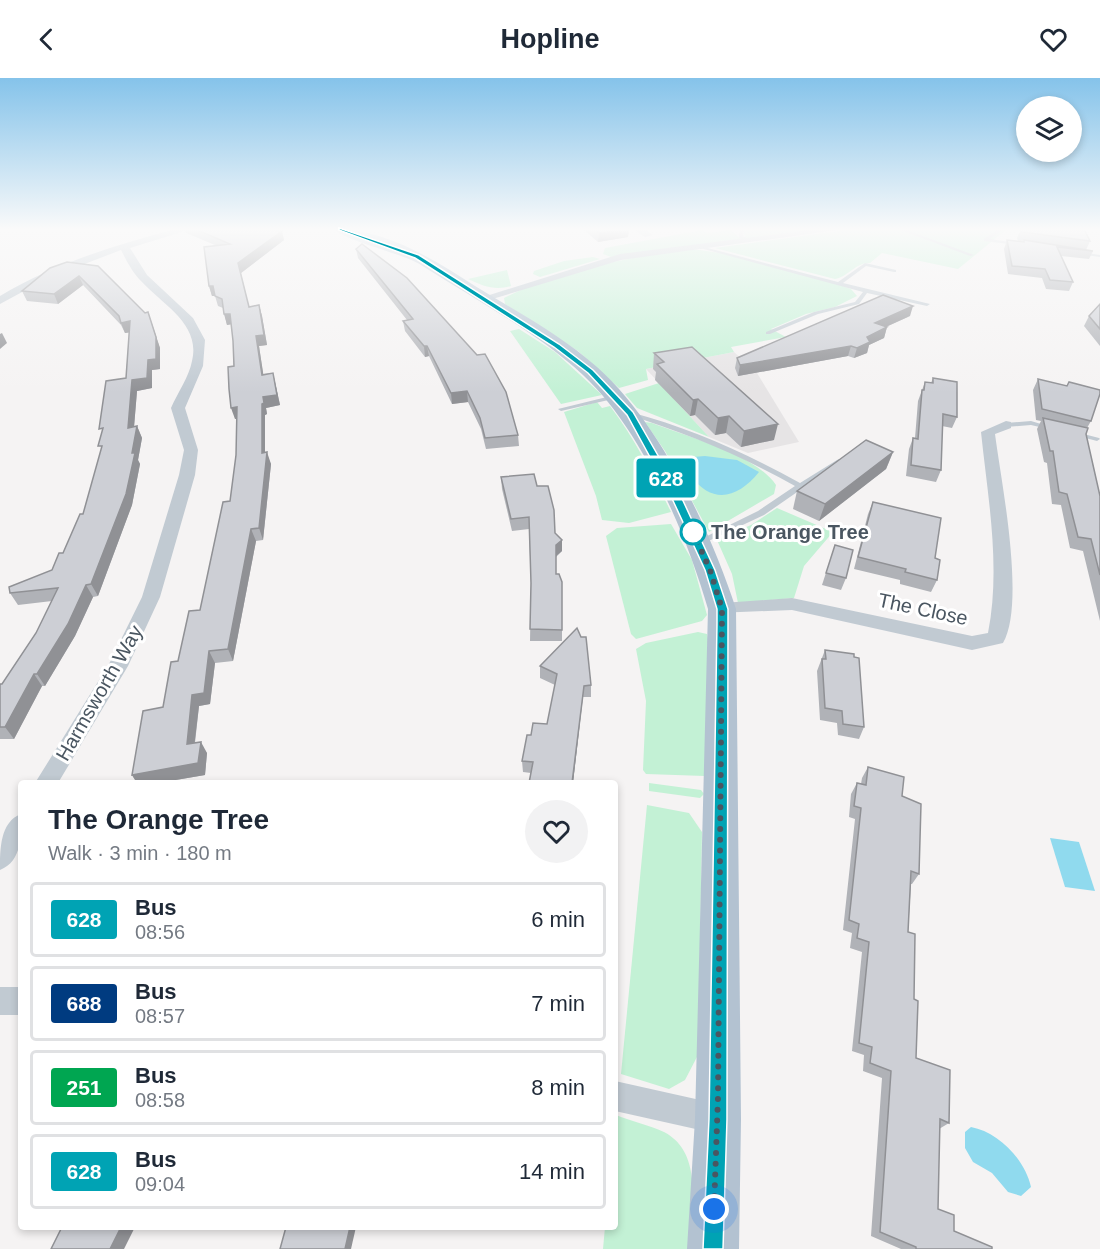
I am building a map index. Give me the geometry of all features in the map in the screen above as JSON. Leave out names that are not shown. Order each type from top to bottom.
[{"type":"main road","points":[[461,284],[575,359],[623,406],[674,492],[710,570],[722,609],[718,1119],[713,1249]]},
{"type":"street","points":[[0,301],[31,284]]},
{"type":"street","name":"Harmsworth Way","points":[[48,780],[118,666],[151,597],[182,496],[190,458],[191,450],[178,408],[197,366],[200,352],[197,332],[189,320],[149,284]]},
{"type":"street","points":[[484,298],[532,284]]},
{"type":"street","name":"The Close","points":[[722,609],[792,604],[972,643],[996,638],[1003,601],[1001,542],[988,432],[1006,425]]},
{"type":"street","points":[[0,859],[18,829]]},
{"type":"street","points":[[0,1001],[18,1001]]},
{"type":"street","points":[[618,1097],[718,1119]]},
{"type":"lane","points":[[842,284],[927,304]]},
{"type":"lane","points":[[768,333],[816,313],[857,303],[866,291]]},
{"type":"lane","points":[[561,409],[623,406],[757,462],[800,486]]},
{"type":"lane","points":[[1006,425],[1031,423],[1053,429]]},
{"type":"lane","points":[[1065,431],[1097,439]]},
{"type":"lane","points":[[698,544],[761,513],[839,460]]},
{"type":"shaded area","points":[[734,352],[757,373],[799,442],[748,453],[709,437],[646,369]]},
{"type":"green space","points":[[479,284],[510,284],[511,286],[500,288]]},
{"type":"green space","points":[[537,284],[836,284],[851,289],[857,296],[835,307],[806,314],[771,329],[786,337],[731,347],[734,352],[646,369],[648,380],[619,388],[578,351],[505,304],[504,298]]},
{"type":"green space","points":[[519,329],[555,352],[602,395],[561,404],[510,331]]},
{"type":"green space","points":[[659,383],[709,437],[637,408],[625,394]]},
{"type":"green space","points":[[597,402],[602,408],[610,406],[628,431],[671,512],[629,523],[602,520],[596,496],[564,412]]},
{"type":"green space","points":[[645,422],[737,455],[766,474],[776,485],[774,494],[709,532],[665,451]]},
{"type":"green space","points":[[777,508],[833,532],[804,566],[794,598],[738,603],[732,574],[717,540],[751,525]]},
{"type":"green space","points":[[671,524],[692,560],[707,615],[702,621],[636,639],[631,634],[606,536],[617,528]]},
{"type":"green space","points":[[698,632],[707,634],[708,639],[705,776],[646,774],[643,770],[646,701],[636,649],[646,643]]},
{"type":"green space","points":[[649,783],[701,790],[704,794],[700,798],[649,791]]},
{"type":"green space","points":[[647,805],[689,813],[702,832],[698,1055],[685,1080],[669,1089],[621,1074]]},
{"type":"green space","points":[[618,1116],[664,1132],[677,1142],[685,1154],[693,1185],[689,1249],[603,1249],[605,1230],[618,1230]]},
{"type":"water","points":[[705,456],[737,460],[759,472],[751,481],[734,492],[717,495],[708,492],[691,476],[693,457]]},
{"type":"water","points":[[1050,838],[1079,842],[1095,891],[1065,887]]},
{"type":"water","points":[[971,1127],[1000,1141],[1016,1157],[1031,1187],[1021,1196],[1008,1192],[992,1173],[973,1162],[965,1148],[965,1132]]},
{"type":"building","points":[[31,284],[68,284],[54,294],[22,291]]},
{"type":"building","points":[[87,284],[116,284],[145,313],[148,312],[156,337],[156,359],[148,360],[147,378],[132,380],[128,428],[137,426],[132,453],[135,453],[126,494],[91,584],[86,585],[68,624],[37,674],[34,674],[5,727],[0,727],[0,684],[36,633],[58,588],[10,593],[9,587],[52,570],[59,553],[63,553],[80,514],[83,514],[102,446],[98,446],[103,428],[99,429],[106,381],[126,378],[130,321],[121,323],[119,316]]},
{"type":"building","points":[[209,284],[243,284],[249,307],[259,305],[264,335],[256,336],[262,375],[273,373],[277,395],[263,397],[264,403],[262,404],[262,453],[267,452],[259,528],[251,529],[228,649],[209,651],[204,693],[192,695],[187,744],[201,742],[198,763],[132,775],[143,711],[163,707],[171,662],[178,661],[189,611],[200,610],[223,502],[230,501],[236,455],[237,407],[231,408],[229,389],[228,367],[234,366],[233,341],[230,314],[224,314],[222,299],[215,296],[213,286],[209,286]]},
{"type":"building","points":[[384,284],[412,284],[477,355],[485,354],[506,392],[518,435],[485,438],[480,418],[467,391],[451,393],[427,346],[424,346],[403,321],[413,319]]},
{"type":"building","points":[[883,295],[913,306],[875,323],[887,327],[867,337],[870,342],[857,348],[851,346],[740,365],[737,358]]},
{"type":"building","points":[[1100,304],[1100,329],[1089,316]]},
{"type":"building","points":[[692,347],[778,424],[744,431],[729,416],[718,418],[698,399],[693,400],[657,364],[664,362],[654,353]]},
{"type":"building","points":[[933,378],[957,382],[957,417],[943,414],[941,470],[911,465],[913,438],[918,439],[922,390],[924,390],[925,382],[933,383]]},
{"type":"building","points":[[1038,379],[1067,386],[1069,382],[1100,390],[1091,421],[1042,409]]},
{"type":"building","points":[[1043,418],[1088,428],[1086,434],[1100,496],[1100,575],[1091,539],[1078,537],[1067,494],[1059,492],[1053,451],[1050,451]]},
{"type":"building","points":[[866,440],[893,452],[825,504],[797,491]]},
{"type":"building","points":[[534,474],[537,486],[548,486],[554,510],[555,533],[562,540],[556,545],[556,574],[559,574],[562,582],[562,630],[530,629],[529,517],[511,519],[501,477]]},
{"type":"building","points":[[873,502],[941,518],[935,558],[940,560],[937,580],[905,572],[906,569],[858,557]]},
{"type":"building","points":[[835,545],[853,550],[846,578],[826,573]]},
{"type":"building","points":[[577,628],[581,637],[586,637],[591,685],[584,686],[572,780],[530,780],[533,762],[522,761],[527,735],[531,735],[533,723],[547,724],[557,674],[540,666]]},
{"type":"building","points":[[825,650],[854,654],[854,657],[859,658],[864,727],[843,724],[842,711],[825,708],[822,659],[826,659]]},
{"type":"building","points":[[868,767],[904,777],[902,796],[921,804],[919,874],[911,871],[908,932],[915,934],[914,999],[918,1001],[916,1058],[950,1070],[949,1123],[940,1119],[938,1209],[954,1215],[954,1231],[992,1247],[992,1249],[916,1249],[916,1247],[880,1232],[891,1071],[870,1063],[872,1047],[859,1043],[869,942],[857,938],[859,924],[849,920],[861,808],[854,806],[857,783],[866,785]]},
{"type":"building","points":[[60,1230],[120,1230],[110,1249],[51,1249]]},
{"type":"building","points":[[285,1230],[349,1230],[345,1249],[280,1249]]},
{"type":"bus line","name":"628","points":[[462,284],[575,359],[590,371],[630,414],[674,492],[710,570],[722,609],[718,1119],[713,1249]]},
{"type":"place","name":"The Orange Tree","points":[[693,532]]},
{"type":"route","points":[[693,532],[692,530],[710,570],[722,609],[718,1119],[714,1209]]}]
